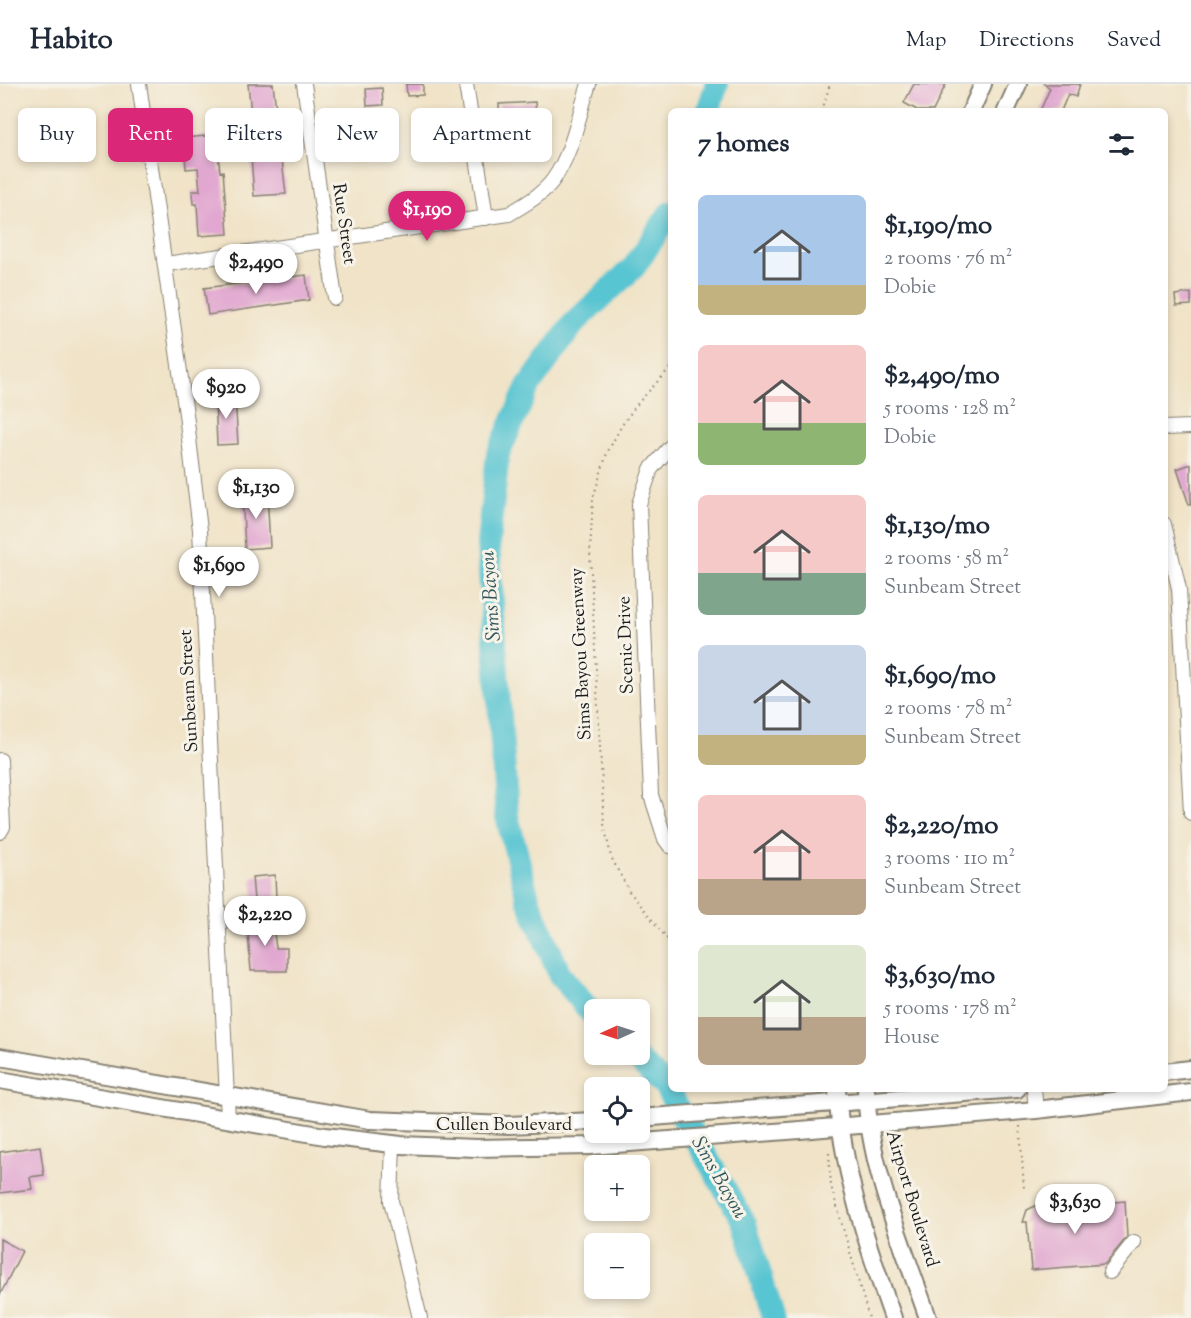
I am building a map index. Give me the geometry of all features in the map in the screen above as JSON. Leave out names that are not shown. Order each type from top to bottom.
[{"type":"main road","points":[[972,108],[983,84]]},
{"type":"main road","points":[[1007,108],[1018,84]]},
{"type":"main road","name":"Cullen Boulevard","points":[[0,1057],[370,1120],[446,1124],[584,1122]]},
{"type":"main road","points":[[1168,1071],[1191,1068]]},
{"type":"main road","points":[[81,1094],[84,1072]]},
{"type":"main road","name":"Cullen Boulevard","points":[[0,1080],[228,1119],[393,1144],[476,1148],[590,1146],[868,1125],[1028,1111],[1191,1092]]},
{"type":"main road","points":[[650,1117],[786,1107],[837,1095],[922,1092]]},
{"type":"main road","name":"Airport Boulevard","points":[[866,1094],[868,1125],[890,1205],[928,1318]]},
{"type":"main road","points":[[837,1095],[839,1127],[854,1188],[893,1318]]},
{"type":"main road","points":[[548,1123],[550,1146]]},
{"type":"street","name":"Sunbeam Street","points":[[139,84],[166,264],[200,530],[228,1119]]},
{"type":"street","name":"Rue Street","points":[[304,84],[335,298]]},
{"type":"street","points":[[466,84],[486,218]]},
{"type":"street","points":[[166,264],[509,214],[535,198],[554,179],[565,155],[589,84]]},
{"type":"street","points":[[1168,428],[1191,427]]},
{"type":"street","name":"Scenic Drive","points":[[668,449],[651,469],[639,504],[651,795],[668,843]]},
{"type":"street","points":[[1168,541],[1179,589],[1191,813]]},
{"type":"street","points":[[0,760],[3,827],[0,832]]},
{"type":"street","points":[[1028,1111],[1033,1092]]},
{"type":"street","points":[[393,1144],[390,1201],[420,1318]]},
{"type":"street","points":[[1110,1272],[1134,1242]]},
{"type":"path","points":[[823,108],[830,84]]},
{"type":"path","name":"Sims Bayou Greenway","points":[[668,370],[638,403],[608,453],[593,498],[590,553],[604,824],[611,857],[629,891],[668,940]]},
{"type":"path","points":[[1024,1189],[1028,1111]]},
{"type":"path","points":[[830,1149],[831,1186],[869,1318]]},
{"type":"building","points":[[248,84],[273,84],[276,108],[250,108]]},
{"type":"building","points":[[406,84],[423,84],[423,95],[407,96]]},
{"type":"building","points":[[914,84],[946,84],[934,108],[913,108],[904,103]]},
{"type":"building","points":[[1044,84],[1080,84],[1076,97],[1068,94],[1062,108],[1041,108],[1050,88]]},
{"type":"building","points":[[382,88],[383,105],[367,106],[366,89]]},
{"type":"building","points":[[535,102],[535,108],[499,108],[499,104]]},
{"type":"building","points":[[205,136],[205,162],[219,162],[220,172],[223,171],[228,234],[199,236],[197,204],[193,204],[192,191],[200,191],[198,168],[186,169],[186,162],[193,162],[193,137]]},
{"type":"building","points":[[251,162],[282,162],[286,194],[254,196]]},
{"type":"building","points":[[306,275],[309,300],[208,315],[204,288]]},
{"type":"building","points":[[1191,293],[1191,305],[1176,306],[1175,295]]},
{"type":"building","points":[[235,395],[238,444],[217,445],[215,396]]},
{"type":"building","points":[[1191,464],[1191,505],[1189,505],[1177,469]]},
{"type":"building","points":[[267,491],[270,547],[245,549],[242,492]]},
{"type":"building","points":[[275,875],[276,899],[254,900],[252,877]]},
{"type":"building","points":[[272,918],[276,948],[287,948],[287,971],[251,971],[247,921]]},
{"type":"building","points":[[40,1146],[44,1175],[30,1177],[32,1189],[0,1193],[0,1152]]},
{"type":"building","points":[[1125,1201],[1127,1237],[1105,1264],[1031,1270],[1027,1222],[1023,1222],[1027,1210],[1039,1204],[1039,1209]]},
{"type":"building","points":[[0,1239],[22,1251],[0,1295]]},
{"type":"waterway","name":"Sims Bayou","points":[[709,108],[717,84]]},
{"type":"waterway","name":"Sims Bayou","points":[[584,1004],[560,975],[528,899],[507,816],[488,543],[498,454],[528,387],[574,323],[634,267],[668,216]]},
{"type":"waterway","name":"Sims Bayou","points":[[643,1065],[668,1091]]},
{"type":"waterway","name":"Sims Bayou","points":[[668,1092],[745,1224],[773,1318]]}]
